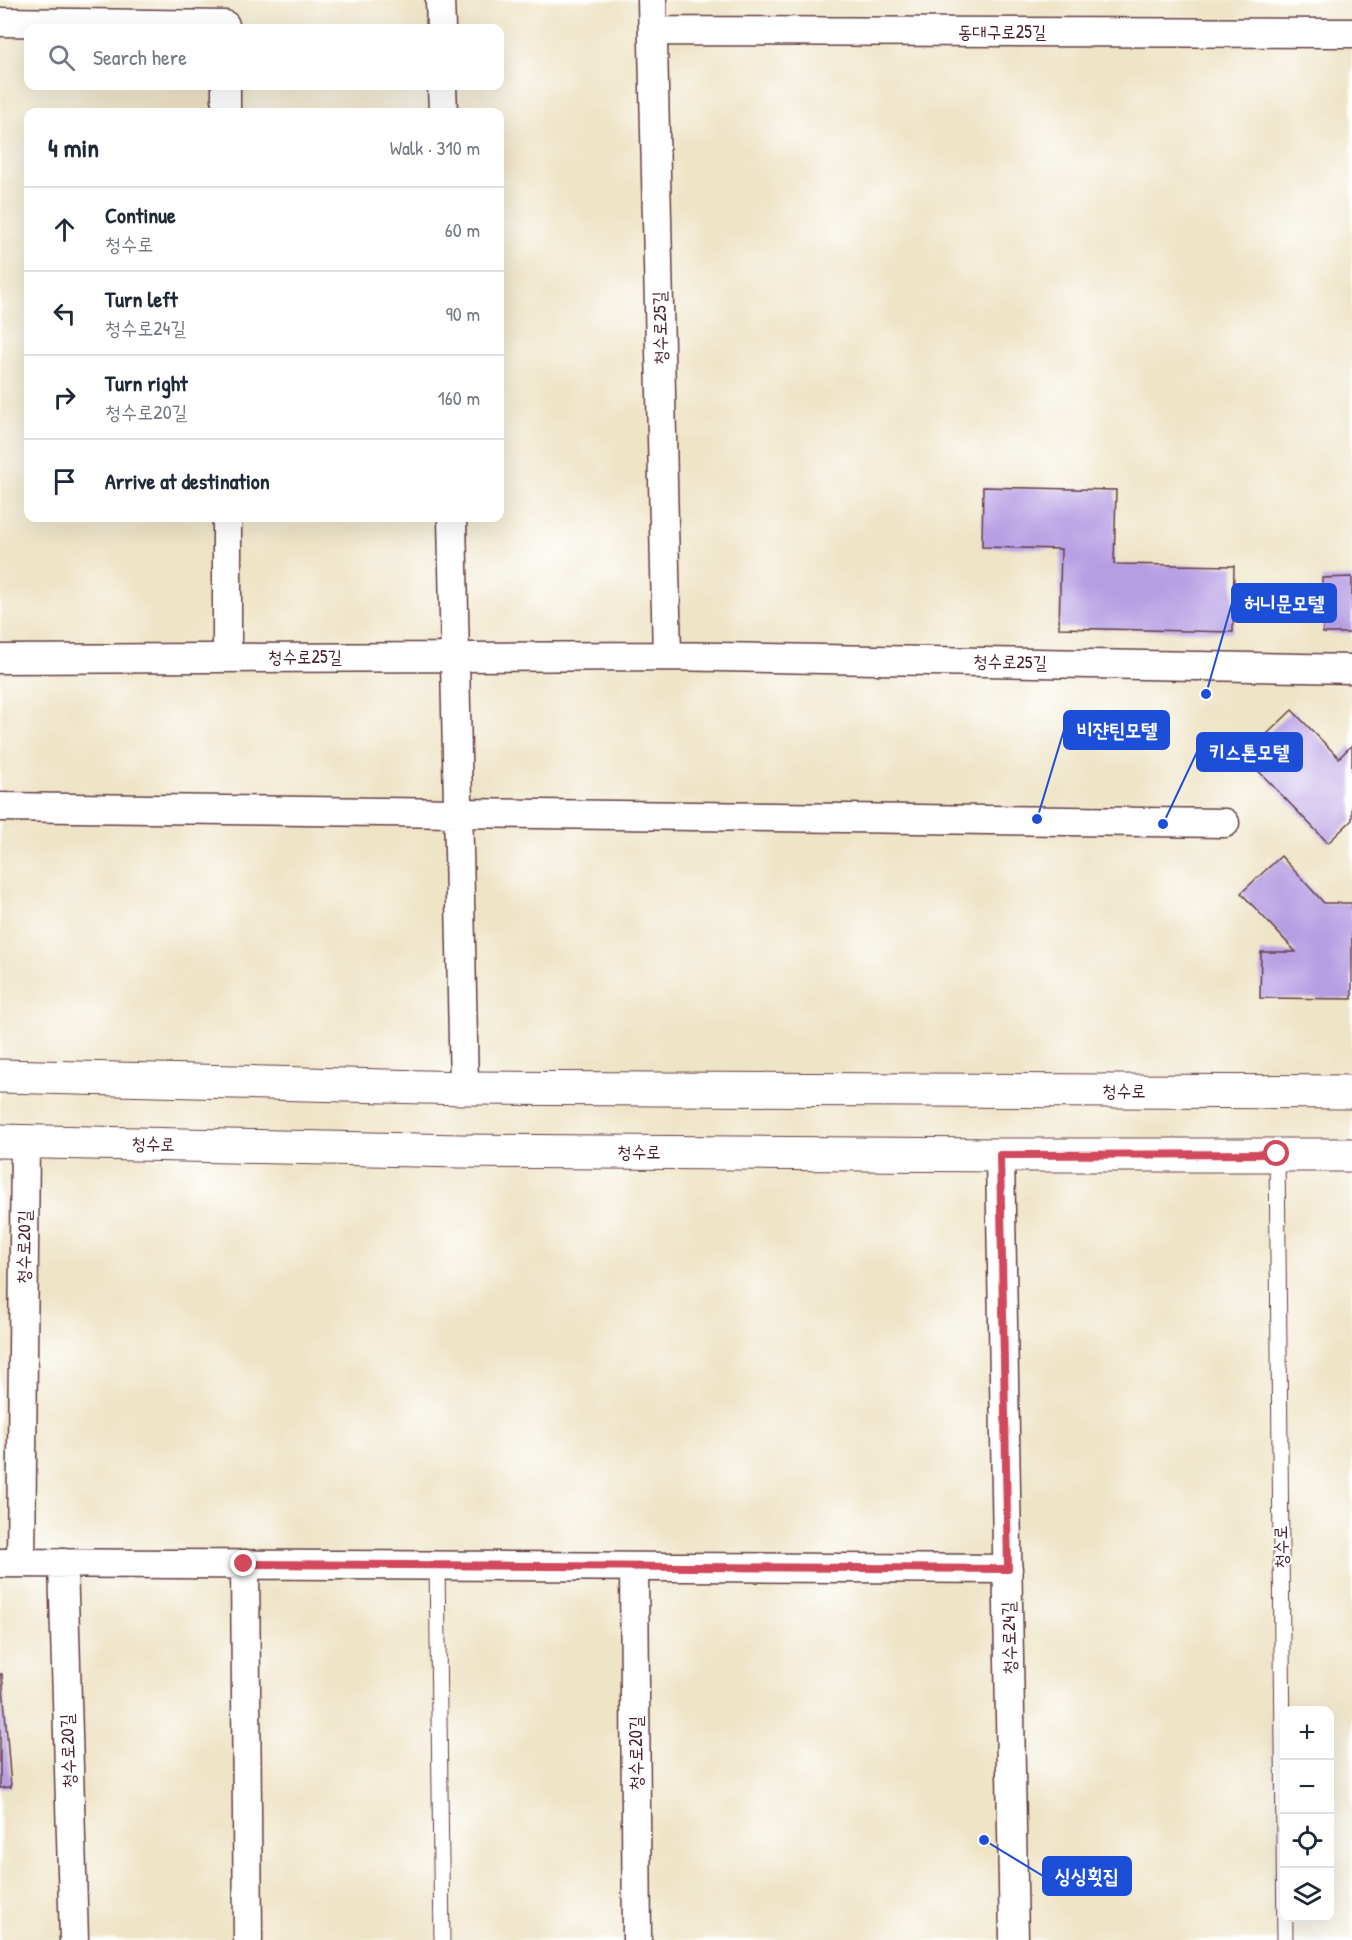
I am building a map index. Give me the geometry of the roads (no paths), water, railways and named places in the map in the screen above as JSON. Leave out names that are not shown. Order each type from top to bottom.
[{"type":"main road","name":"청수로","points":[[0,1076],[464,1088],[1352,1092]]},
{"type":"main road","name":"청수로","points":[[12,1141],[461,1151],[1352,1155]]},
{"type":"street","points":[[440,0],[441,24]]},
{"type":"street","name":"청수로25길","points":[[652,0],[668,656]]},
{"type":"street","points":[[0,22],[225,18]]},
{"type":"street","name":"동대구로25길","points":[[653,31],[1352,33]]},
{"type":"street","points":[[226,90],[226,108]]},
{"type":"street","points":[[442,90],[443,108]]},
{"type":"street","points":[[227,522],[227,658]]},
{"type":"street","points":[[452,522],[464,1088]]},
{"type":"street","name":"청수로25길","points":[[0,659],[668,656],[1352,669]]},
{"type":"street","points":[[0,807],[1225,823]]},
{"type":"street","name":"청수로20길","points":[[12,1141],[10,1563],[1008,1569]]},
{"type":"street","name":"청수로24길","points":[[1000,1155],[1014,1940]]},
{"type":"street","name":"청수로20길","points":[[63,1563],[74,1940]]},
{"type":"street","points":[[244,1564],[248,1940]]},
{"type":"street","name":"청수로20길","points":[[634,1567],[637,1940]]},
{"type":"lane","name":"청수로","points":[[1277,1154],[1285,1940]]},
{"type":"lane","points":[[437,1565],[442,1940]]},
{"type":"place","name":"허니문모텔","points":[[1206,694]]},
{"type":"place","name":"비쟌틴모텔","points":[[1037,819]]},
{"type":"place","name":"키스톤모텔","points":[[1163,824]]},
{"type":"place","name":"싱싱횟집","points":[[984,1840]]}]
